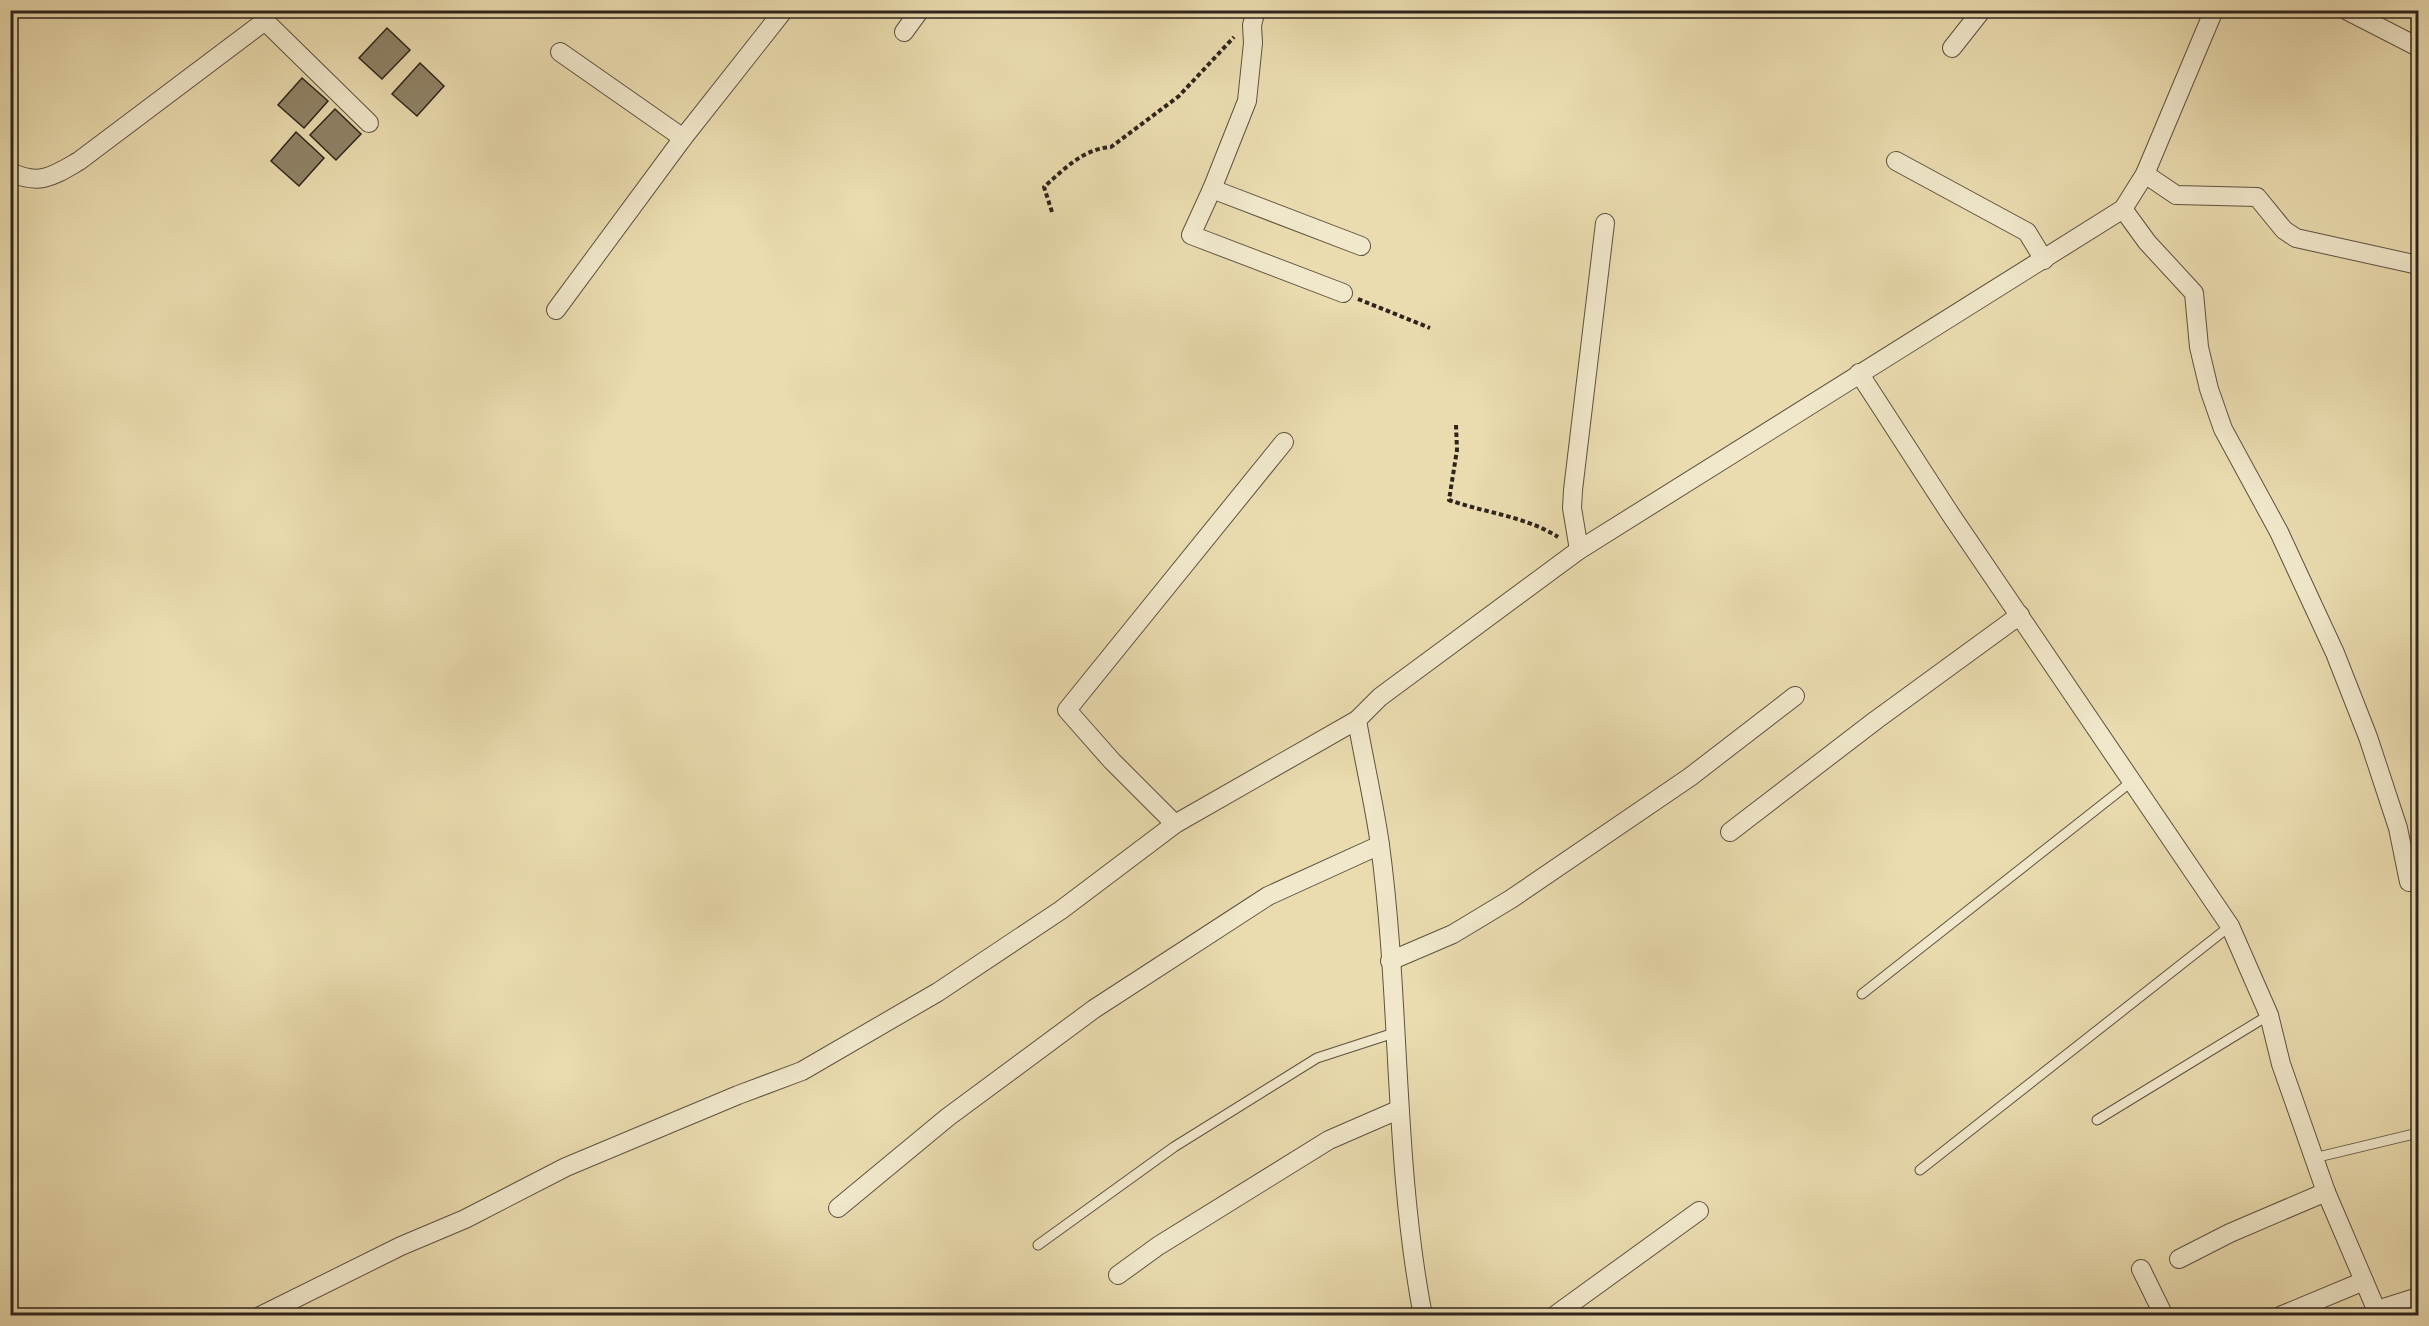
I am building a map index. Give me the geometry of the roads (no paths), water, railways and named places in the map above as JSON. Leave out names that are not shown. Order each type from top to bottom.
[{"type":"street","points":[[556,310],[682,138],[784,10]]},
{"type":"street","points":[[904,32],[920,10]]},
{"type":"street","points":[[1952,48],[1982,10]]},
{"type":"street","points":[[260,1316],[401,1246],[465,1219],[566,1167],[738,1095],[802,1071],[938,992],[1061,910],[1174,824],[1357,720],[1380,697],[1579,550],[2123,209],[2145,174],[2214,10]]},
{"type":"street","points":[[2346,10],[2418,47]]},
{"type":"street","points":[[1254,18],[1246,101],[1212,189],[1191,235],[1343,293]]},
{"type":"street","points":[[10,172],[21,177],[46,180],[79,161],[265,21],[369,123]]},
{"type":"street","points":[[560,52],[682,138]]},
{"type":"street","points":[[1896,161],[2027,232],[2044,260]]},
{"type":"street","points":[[2145,174],[2176,195],[2258,197],[2284,230],[2296,238],[2418,265]]},
{"type":"street","points":[[1212,189],[1361,246]]},
{"type":"street","points":[[2123,209],[2147,242],[2194,293],[2199,347],[2209,389],[2223,429],[2279,532],[2335,653],[2368,737],[2398,828],[2409,882]]},
{"type":"street","points":[[1579,550],[1572,508],[1573,490],[1605,223]]},
{"type":"street","points":[[1859,373],[1948,512],[2230,926],[2269,1015],[2281,1064],[2326,1192],[2378,1313],[2418,1297]]},
{"type":"street","points":[[1174,824],[1067,711],[1284,442]]},
{"type":"street","points":[[1730,832],[1876,720],[2020,615]]},
{"type":"street","points":[[1390,960],[1453,934],[1511,899],[1690,777],[1795,696]]},
{"type":"street","points":[[1357,720],[1380,845],[1390,960],[1398,1110],[1414,1270],[1423,1316]]},
{"type":"street","points":[[838,1208],[948,1118],[1094,1010],[1268,896],[1380,845]]},
{"type":"street","points":[[1118,1275],[1158,1246],[1329,1140],[1398,1110]]},
{"type":"street","points":[[2179,1259],[2230,1233],[2326,1192]]},
{"type":"street","points":[[1554,1316],[1699,1211]]},
{"type":"street","points":[[2141,1269],[2163,1316]]},
{"type":"street","points":[[2280,1316],[2364,1281]]},
{"type":"lane","points":[[1862,994],[2131,782]]},
{"type":"lane","points":[[1920,1170],[2230,926]]},
{"type":"lane","points":[[2097,1120],[2269,1015]]},
{"type":"lane","points":[[1038,1245],[1173,1147],[1317,1058],[1394,1033]]},
{"type":"lane","points":[[2313,1158],[2418,1133]]}]
